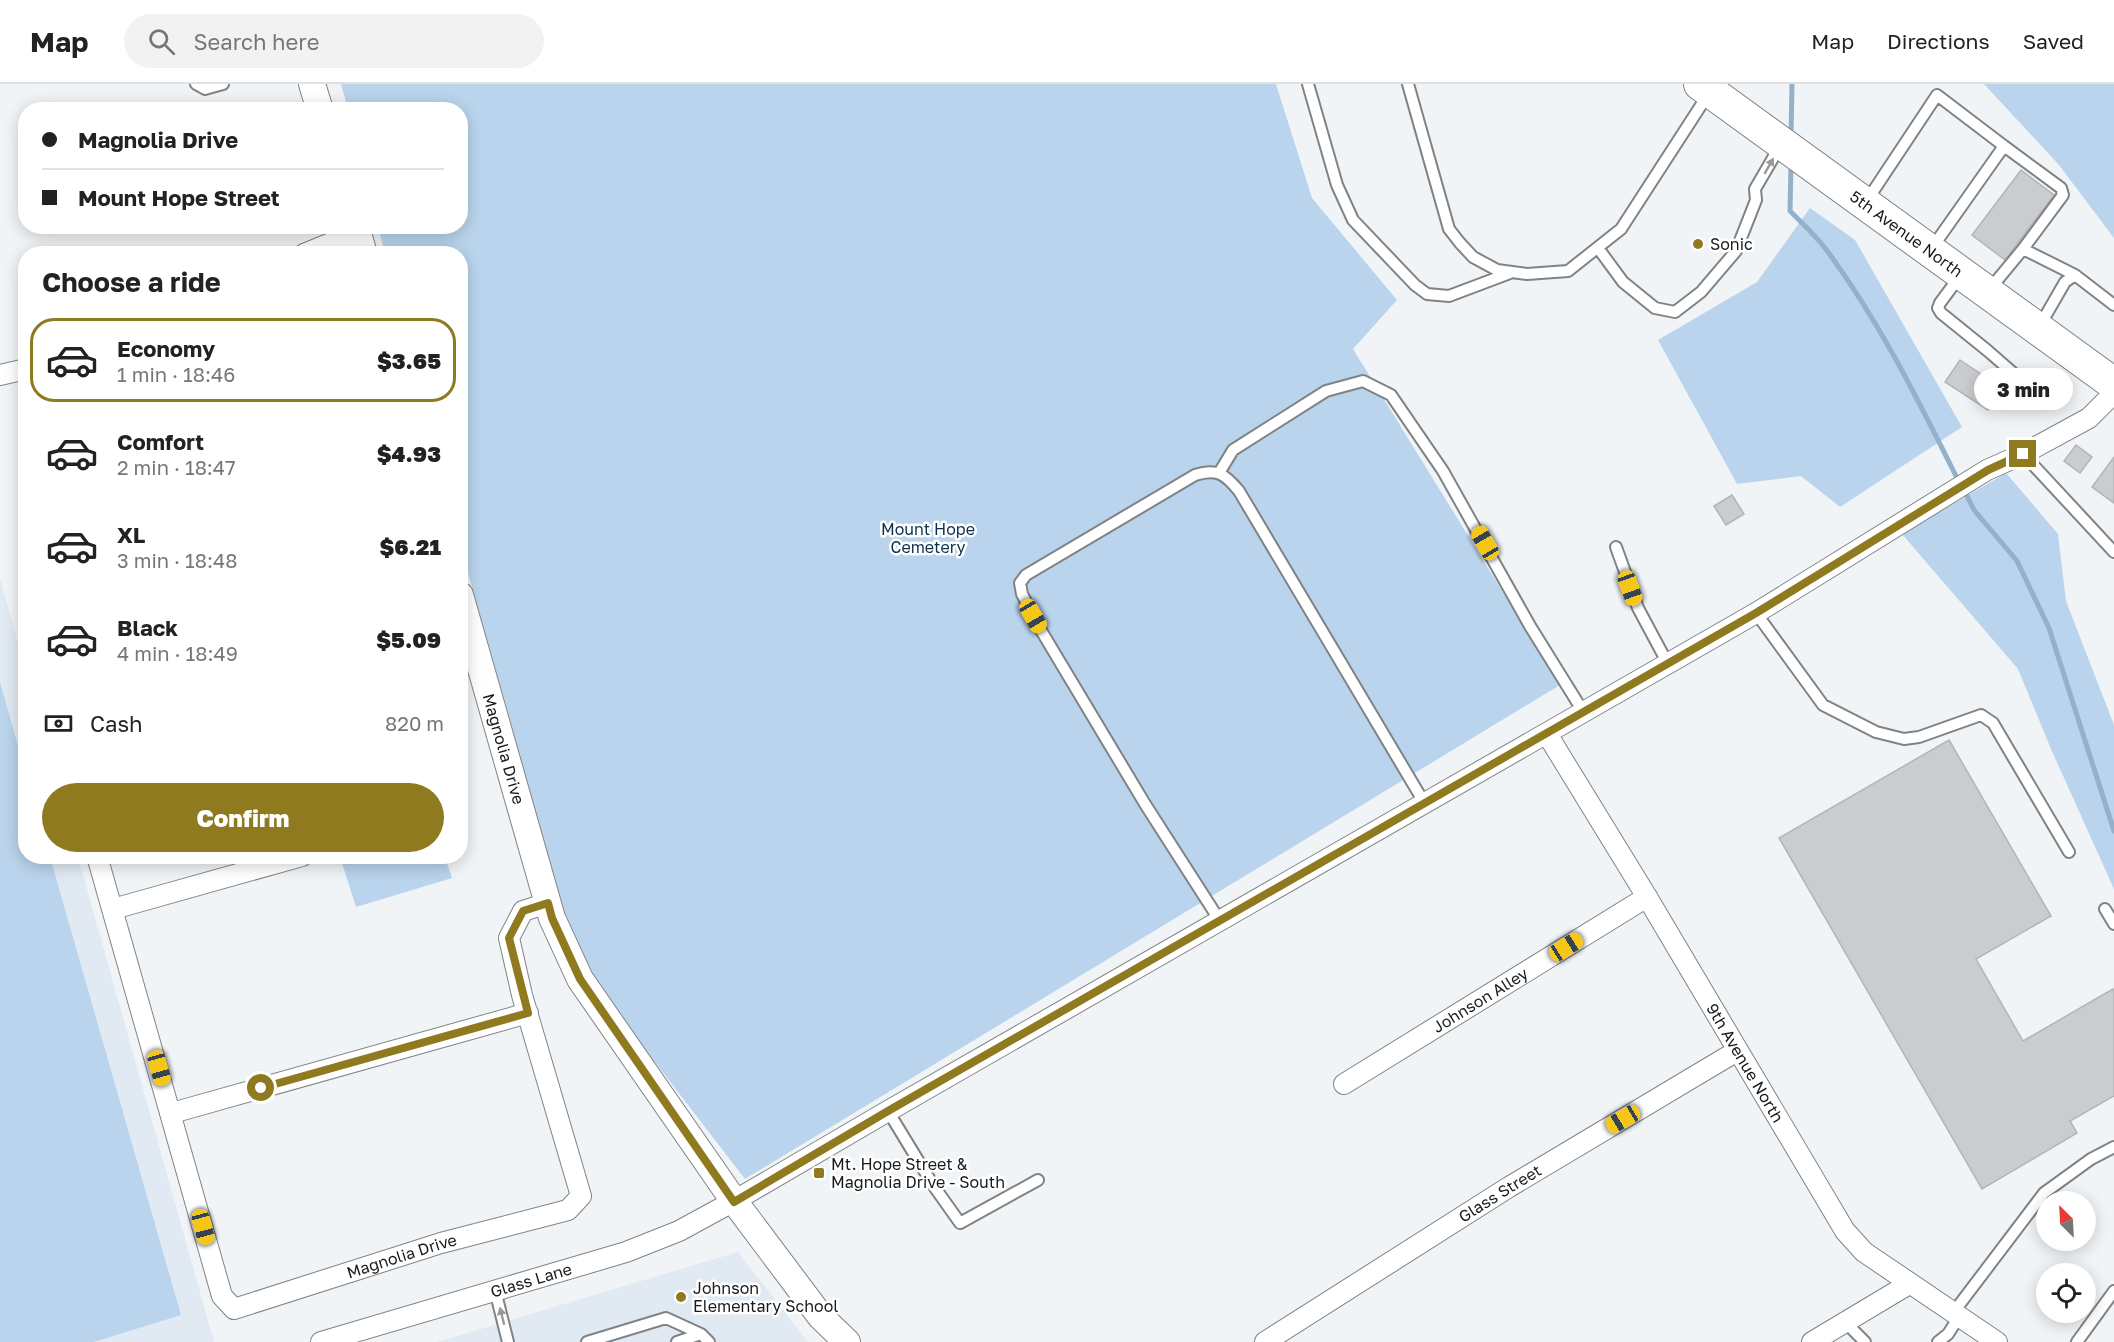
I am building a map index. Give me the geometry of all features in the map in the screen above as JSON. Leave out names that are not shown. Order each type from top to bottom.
[{"type":"main road","name":"5th Avenue North","points":[[1705,88],[2114,384]]},
{"type":"street","points":[[312,84],[318,102]]},
{"type":"street","points":[[330,246],[359,237]]},
{"type":"street","points":[[0,375],[18,371]]},
{"type":"street","name":"Glass Lane","points":[[321,1342],[626,1252],[679,1231],[734,1202],[888,1111],[1756,613],[1988,470],[2089,418],[2114,393]]},
{"type":"street","name":"Magnolia Drive","points":[[468,623],[552,918],[580,979],[734,1202],[821,1317],[847,1342]]},
{"type":"street","name":"9th Avenue North","points":[[1547,734],[1647,897],[1845,1231],[1864,1252],[1997,1342]]},
{"type":"street","name":"Magnolia Drive","points":[[100,864],[222,1296],[234,1309],[441,1243],[568,1210],[581,1196],[528,1013],[509,938],[523,911],[548,903]]},
{"type":"street","points":[[114,909],[274,864]]},
{"type":"street","name":"Johnson Alley","points":[[1344,1083],[1647,897]]},
{"type":"street","points":[[172,1113],[528,1013]]},
{"type":"street","name":"Glass Street","points":[[1264,1342],[1509,1187],[1737,1051]]},
{"type":"street","points":[[1812,1342],[1909,1284]]},
{"type":"lane","points":[[196,84],[205,89],[223,84]]},
{"type":"lane","points":[[1308,84],[1337,185],[1353,220],[1414,285],[1427,294],[1449,296],[1513,272]]},
{"type":"lane","points":[[1408,84],[1449,229],[1473,257],[1497,270],[1527,274],[1568,271],[1621,229],[1705,88]]},
{"type":"lane","points":[[1866,203],[1936,95],[2061,188],[2063,195],[2024,249],[1988,292]]},
{"type":"lane","points":[[1598,248],[1623,282],[1654,308],[1676,312],[1701,292],[1736,251],[1756,200],[1755,189],[1782,143]]},
{"type":"lane","points":[[1930,250],[2004,146]]},
{"type":"lane","points":[[2024,249],[2075,275],[2114,305]]},
{"type":"lane","points":[[1962,273],[1938,308],[1941,313],[2028,386]]},
{"type":"lane","points":[[2038,328],[2065,282],[2075,275]]},
{"type":"lane","points":[[1219,473],[1233,450],[1326,391],[1363,381],[1391,395],[1443,471],[1530,626],[1584,713]]},
{"type":"lane","points":[[2023,454],[2114,552]]},
{"type":"lane","points":[[1220,921],[1145,804],[1039,627],[1022,594],[1020,583],[1026,575],[1195,475],[1207,471],[1219,473],[1228,478],[1239,491],[1425,804]]},
{"type":"lane","points":[[1616,548],[1638,608],[1668,664]]},
{"type":"lane","points":[[1756,613],[1823,705],[1876,732],[1904,739],[1919,737],[1981,715],[1993,723],[2069,852]]},
{"type":"lane","points":[[2105,909],[2114,924]]},
{"type":"lane","points":[[888,1111],[933,1185],[960,1222],[1038,1180]]},
{"type":"lane","points":[[1938,1342],[1948,1334],[1956,1315],[2002,1246],[2044,1193],[2091,1159],[2114,1146]]},
{"type":"lane","points":[[495,1290],[508,1342]]},
{"type":"lane","points":[[2077,1342],[2114,1291]]},
{"type":"lane","points":[[587,1342],[666,1318],[701,1334],[709,1342]]},
{"type":"lane","points":[[1845,1322],[1865,1342]]},
{"type":"lane","points":[[677,1342],[701,1334]]},
{"type":"shaded area","points":[[0,578],[18,644],[18,864],[80,864],[214,1342],[0,1342]]},
{"type":"shaded area","name":"Johnson Elementary School","points":[[738,1252],[808,1342],[437,1342]]},
{"type":"green space","name":"Mount Hope Cemetery","points":[[341,84],[1276,84],[1312,198],[1397,300],[1353,349],[1560,685],[745,1179],[564,944],[468,572],[468,246],[383,246],[380,234],[468,234],[468,102],[346,102]]},
{"type":"green space","points":[[1984,84],[2114,84],[2114,238],[2059,165]]},
{"type":"green space","points":[[1810,208],[1855,240],[1962,427],[1840,507],[1801,476],[1737,484],[1658,340],[1757,282]]},
{"type":"green space","points":[[2006,473],[2058,534],[2066,601],[2114,725],[2114,889],[2018,669],[1902,534]]},
{"type":"green space","points":[[0,682],[18,746],[18,864],[52,864],[181,1315],[94,1342],[0,1342]]},
{"type":"green space","points":[[342,864],[447,864],[452,878],[356,907]]},
{"type":"building","points":[[2021,170],[2054,195],[2005,260],[1972,235]]},
{"type":"building","points":[[1960,360],[2002,388],[1988,410],[1945,382]]},
{"type":"building","points":[[2076,445],[2092,457],[2080,473],[2064,461]]},
{"type":"building","points":[[2114,457],[2114,503],[2092,487]]},
{"type":"building","points":[[1732,495],[1744,514],[1726,525],[1714,506]]},
{"type":"building","points":[[1949,740],[2051,916],[1976,959],[2023,1041],[2114,990],[2114,1096],[2070,1121],[2077,1133],[1982,1189],[1779,838]]},
{"type":"waterway","points":[[1791,136],[1792,84]]},
{"type":"waterway","points":[[1791,163],[1790,211],[1813,234],[1845,275],[1897,362],[1959,482]]},
{"type":"waterway","points":[[1964,490],[1974,510],[2017,561],[2049,628],[2114,831]]},
{"type":"place","name":"Sonic","points":[[1698,244]]},
{"type":"place","name":"Mt. Hope Street & Magnolia Drive - South","points":[[819,1173]]},
{"type":"place","name":"Johnson Elementary School","points":[[681,1297]]},
{"type":"route","points":[[261,1088],[528,1013],[509,938],[523,911],[548,903],[552,918],[580,979],[734,1202],[888,1111],[1756,613],[1988,470],[2023,454]]}]
